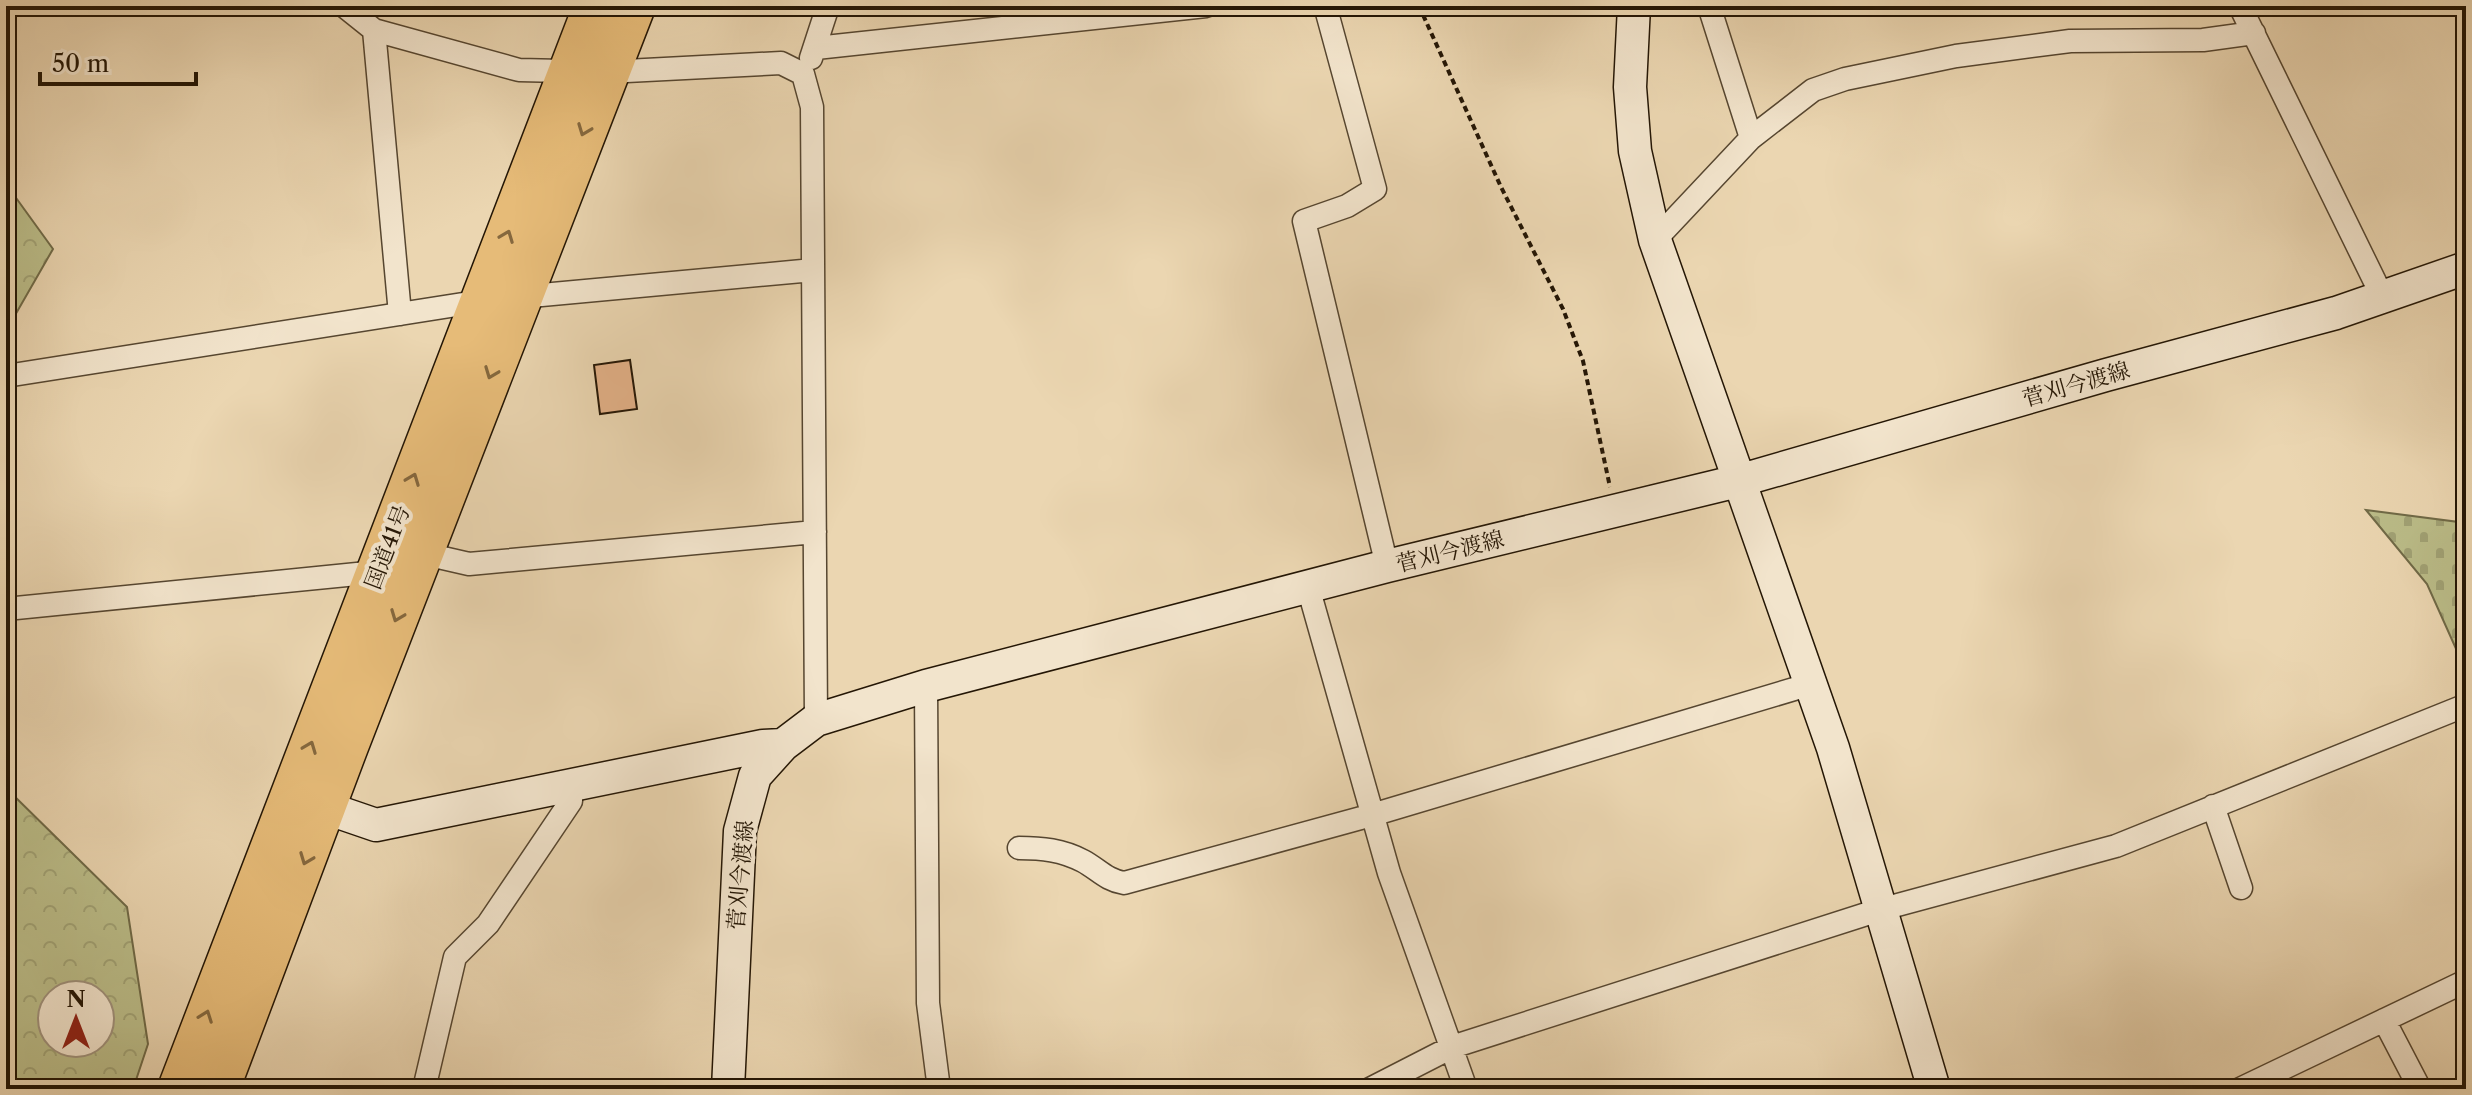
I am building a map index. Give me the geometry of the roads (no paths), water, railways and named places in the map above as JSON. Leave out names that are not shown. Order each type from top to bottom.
[{"type":"highway","name":"国道41号","points":[[588,71],[595,6]]},
{"type":"highway","name":"国道41号","points":[[179,1089],[421,553],[501,299],[588,71],[634,6]]},
{"type":"highway","name":"国道41号","points":[[218,1089],[377,572],[501,299]]},
{"type":"main road","points":[[1634,6],[1630,87],[1635,151],[1655,240],[1833,748],[1934,1089]]},
{"type":"main road","name":"菅刈今渡線","points":[[728,1089],[740,831],[755,776],[783,745],[816,720],[926,686],[1387,566],[1738,481],[2092,379],[2336,313],[2466,268]]},
{"type":"main road","points":[[308,802],[376,825],[763,746],[783,745]]},
{"type":"street","points":[[344,6],[374,30],[519,70],[588,71],[781,63],[803,74]]},
{"type":"street","points":[[816,720],[812,107],[803,74],[816,48],[828,6]]},
{"type":"street","points":[[816,48],[1206,6]]},
{"type":"street","points":[[1709,6],[1751,138]]},
{"type":"street","points":[[2240,6],[2383,298]]},
{"type":"street","points":[[1326,7],[1375,189],[1347,206],[1304,221],[1387,566]]},
{"type":"street","points":[[374,30],[400,314]]},
{"type":"street","points":[[1655,240],[1751,138],[1813,90],[1845,79],[1956,56],[2070,41],[2203,40],[2254,33]]},
{"type":"street","points":[[6,376],[501,299],[813,270]]},
{"type":"street","points":[[421,553],[469,564],[815,532]]},
{"type":"street","points":[[6,609],[377,572]]},
{"type":"street","points":[[1308,587],[1389,873],[1466,1089]]},
{"type":"street","points":[[1019,848],[1049,848],[1083,861],[1111,881],[1124,883],[1372,815],[1811,684]]},
{"type":"street","points":[[926,686],[928,1003],[939,1089]]},
{"type":"street","points":[[1370,1089],[1452,1047],[1879,910],[2116,846],[2459,708]]},
{"type":"street","points":[[424,1089],[455,957],[488,924],[571,801],[571,785]]},
{"type":"street","points":[[2213,806],[2241,888]]},
{"type":"street","points":[[2240,1089],[2466,981]]},
{"type":"street","points":[[2384,1020],[2420,1089]]}]
